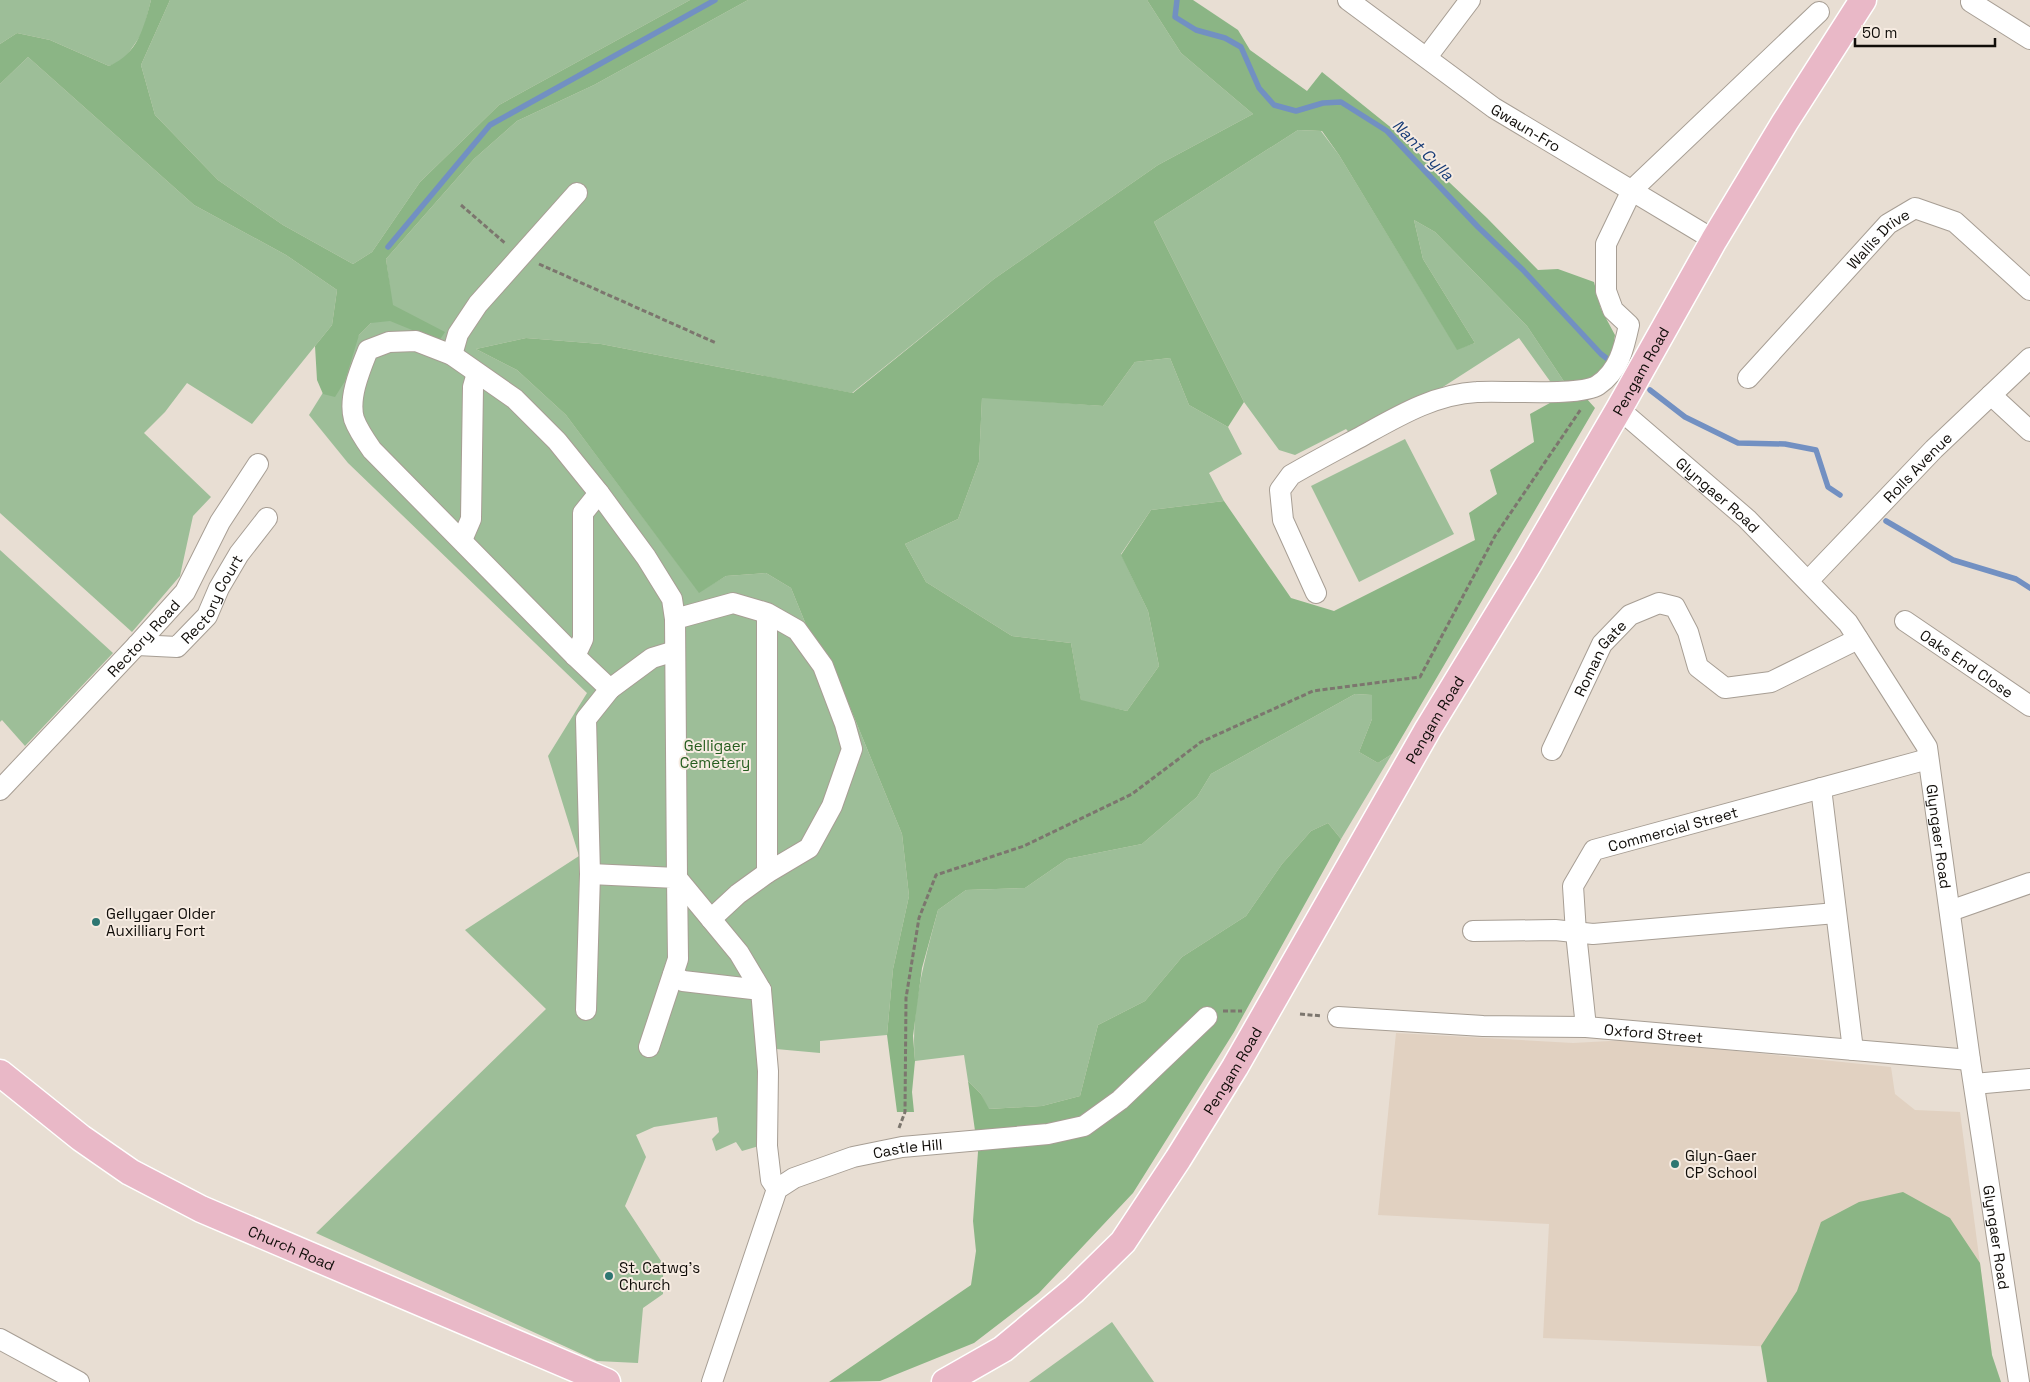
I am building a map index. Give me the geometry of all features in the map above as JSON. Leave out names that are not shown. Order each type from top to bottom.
[{"type":"main road","name":"Pengam Road","points":[[945,1382],[1003,1349],[1074,1290],[1123,1242],[1178,1159],[1235,1067],[1428,729],[1619,409],[1714,240],[1785,122],[1863,0]]},
{"type":"main road","name":"Church Road","points":[[0,1073],[80,1138],[130,1172],[201,1209],[607,1382]]},
{"type":"street","name":"Gwaun-Fro","points":[[1348,0],[1494,108],[1714,240]]},
{"type":"street","points":[[1427,57],[1470,0]]},
{"type":"street","points":[[1971,2],[2030,39]]},
{"type":"street","points":[[1316,593],[1283,520],[1280,490],[1291,475],[1411,409],[1458,393],[1493,391],[1569,392],[1598,386],[1613,370],[1623,353],[1629,326],[1613,310],[1606,291],[1606,244],[1632,190],[1819,12]]},
{"type":"street","points":[[452,355],[458,334],[478,304],[577,193]]},
{"type":"street","name":"Wallis Drive","points":[[1748,378],[1888,224],[1915,208],[1955,222],[2030,290]]},
{"type":"street","points":[[610,689],[575,656],[372,450],[361,434],[354,418],[354,392],[368,350],[389,342],[416,341],[452,355],[515,399],[556,441],[599,493],[646,557],[672,599],[675,619],[678,959],[649,1047]]},
{"type":"street","name":"Rolls Avenue","points":[[1808,581],[1934,449],[2030,358]]},
{"type":"street","points":[[462,540],[471,519],[473,387],[477,373]]},
{"type":"street","points":[[1991,395],[2030,431]]},
{"type":"street","name":"Glyngaer Road","points":[[1619,409],[1748,519],[1848,623],[1927,747],[1970,1060],[2019,1382]]},
{"type":"street","name":"Rectory Road","points":[[0,790],[138,645],[184,592],[220,522],[258,464]]},
{"type":"street","points":[[575,656],[583,639],[583,513],[599,493]]},
{"type":"street","name":"Rectory Court","points":[[138,645],[177,647],[208,616],[224,579],[239,554],[267,518]]},
{"type":"street","points":[[675,619],[733,603],[767,613],[797,630],[823,666],[845,724],[852,749],[832,806],[809,848],[767,873],[738,894],[711,919]]},
{"type":"street","name":"Roman Gate","points":[[1552,750],[1602,644],[1630,615],[1659,603],[1675,607],[1688,632],[1698,667],[1725,688],[1771,682],[1858,639]]},
{"type":"street","points":[[767,613],[767,873]]},
{"type":"street","name":"Oaks End Close","points":[[1905,621],[2030,706]]},
{"type":"street","points":[[586,1010],[590,874],[586,719],[610,689],[652,658],[675,651]]},
{"type":"street","name":"Commercial Street","points":[[1586,1027],[1573,886],[1594,850],[1928,759]]},
{"type":"street","points":[[1820,788],[1853,1050]]},
{"type":"street","points":[[590,874],[677,878],[739,953],[761,990],[768,1070],[767,1146],[771,1180],[777,1189],[712,1382]]},
{"type":"street","points":[[1950,912],[2030,883]]},
{"type":"street","points":[[1473,931],[1555,930],[1593,934],[1836,913]]},
{"type":"street","points":[[673,975],[683,981],[761,990]]},
{"type":"street","name":"Castle Hill","points":[[777,1189],[794,1178],[853,1157],[902,1147],[1048,1134],[1084,1126],[1120,1100],[1207,1017]]},
{"type":"street","name":"Oxford Street","points":[[1338,1017],[1483,1026],[1586,1027],[1970,1060]]},
{"type":"street","points":[[1974,1084],[2030,1079]]},
{"type":"street","points":[[0,1339],[79,1382]]},
{"type":"path","points":[[461,206],[520,256],[716,343]]},
{"type":"path","points":[[902,1147],[899,1127],[905,1112],[906,998],[919,918],[936,875],[1033,842],[1132,794],[1201,742],[1313,691],[1420,677],[1495,536],[1584,403]]},
{"type":"shaded area","name":"Glyn-Gaer CP School","points":[[1396,1033],[1573,1043],[1628,1040],[1891,1067],[1895,1094],[1915,1110],[1960,1112],[1992,1355],[1543,1338],[1549,1224],[1378,1215]]},
{"type":"green space","points":[[0,0],[151,0],[143,32],[123,61],[109,66],[50,40],[17,33],[0,44]]},
{"type":"green space","points":[[151,0],[170,0],[141,65],[155,115],[218,180],[283,225],[353,264],[372,252],[420,182],[499,105],[690,0],[748,0],[594,85],[517,121],[474,159],[386,259],[393,305],[445,332],[439,341],[390,321],[371,323],[359,335],[345,381],[335,397],[323,394],[317,380],[315,346],[332,325],[337,290],[286,255],[194,205],[28,57],[0,84],[0,44],[17,33],[50,40],[109,66],[119,61],[138,39],[146,20]]},
{"type":"green space","points":[[170,0],[690,0],[499,105],[420,182],[372,252],[353,264],[283,225],[218,180],[155,115],[141,65]]},
{"type":"green space","name":"Gelligaer Cemetery","points":[[748,0],[1147,0],[1181,53],[1253,114],[1158,165],[994,279],[852,393],[601,344],[526,338],[476,349],[517,370],[566,415],[699,592],[726,576],[766,573],[791,588],[811,637],[845,695],[902,834],[909,896],[893,969],[887,1035],[820,1041],[820,1053],[776,1049],[759,1146],[742,1151],[736,1142],[716,1151],[712,1139],[719,1132],[717,1117],[654,1127],[636,1135],[646,1157],[625,1206],[663,1264],[663,1294],[643,1308],[638,1363],[597,1361],[316,1233],[546,1009],[465,930],[579,856],[548,756],[587,693],[348,463],[309,415],[359,335],[392,305],[386,259],[474,159],[517,121],[594,85]]},
{"type":"green space","points":[[1147,0],[1193,0],[1238,30],[1250,50],[1307,91],[1322,72],[1394,130],[1487,218],[1538,270],[1558,269],[1594,282],[1601,309],[1615,335],[1612,356],[1595,377],[1567,386],[1527,326],[1435,232],[1414,220],[1423,259],[1475,343],[1457,350],[1339,155],[1322,131],[1298,130],[1154,222],[1244,402],[1228,427],[1189,405],[1170,358],[1135,362],[1103,406],[982,398],[979,462],[958,519],[905,544],[926,582],[1012,636],[1071,643],[1081,700],[1127,711],[1159,666],[1148,611],[1121,555],[1151,510],[1224,501],[1291,598],[1334,611],[1475,540],[1469,513],[1497,494],[1490,470],[1534,442],[1530,414],[1557,399],[1586,398],[1595,408],[1392,754],[1378,763],[1359,752],[1372,719],[1372,695],[1355,694],[1211,774],[1197,797],[1142,844],[1067,859],[1025,888],[966,890],[938,910],[922,968],[913,1036],[915,1061],[912,1092],[914,1112],[897,1112],[887,1035],[893,969],[909,896],[902,834],[845,695],[811,637],[791,588],[766,573],[726,576],[699,593],[566,415],[517,370],[476,349],[526,338],[601,344],[853,393],[994,279],[1158,165],[1253,114],[1181,53]]},
{"type":"green space","points":[[28,57],[194,205],[286,255],[337,290],[332,325],[252,424],[187,383],[165,412],[144,433],[211,497],[193,516],[180,576],[132,632],[0,513],[0,84]]},
{"type":"green space","points":[[1298,130],[1321,131],[1339,155],[1457,349],[1475,343],[1423,259],[1414,220],[1435,232],[1527,326],[1567,386],[1552,384],[1519,338],[1432,394],[1353,437],[1346,429],[1295,455],[1279,450],[1244,402],[1154,222]]},
{"type":"green space","points":[[1170,358],[1189,405],[1228,427],[1242,454],[1209,473],[1224,501],[1151,510],[1121,554],[1148,611],[1159,666],[1127,711],[1081,701],[1071,643],[1012,636],[926,582],[905,544],[958,519],[979,462],[982,397],[1103,406],[1135,362]]},
{"type":"green space","points":[[1405,439],[1454,534],[1359,582],[1311,486]]},
{"type":"green space","points":[[0,550],[113,653],[25,746],[2,720],[0,722]]},
{"type":"green space","points":[[1355,694],[1372,695],[1372,719],[1359,752],[1378,763],[1392,754],[1341,839],[1328,823],[1311,831],[1282,864],[1246,916],[1182,957],[1145,1001],[1098,1025],[1080,1096],[1042,1106],[988,1109],[981,1094],[968,1081],[964,1055],[915,1061],[914,1042],[917,1004],[938,910],[966,890],[1025,888],[1067,859],[1142,844],[1197,797],[1211,774]]},
{"type":"green space","points":[[1328,823],[1341,839],[1234,1032],[1133,1193],[1039,1293],[974,1343],[880,1381],[829,1382],[971,1285],[976,1251],[973,1221],[978,1152],[968,1081],[981,1094],[989,1109],[1042,1106],[1080,1096],[1098,1025],[1145,1001],[1182,957],[1246,916],[1282,864],[1311,831]]},
{"type":"green space","points":[[1903,1192],[1950,1218],[1980,1263],[1992,1355],[2001,1382],[1767,1382],[1761,1346],[1797,1291],[1821,1222],[1859,1202]]},
{"type":"green space","points":[[1112,1322],[1154,1382],[1029,1382]]},
{"type":"waterway","points":[[388,247],[490,125],[715,0]]},
{"type":"waterway","name":"Nant Cylla","points":[[1177,0],[1175,17],[1196,30],[1225,38],[1241,47],[1259,88],[1274,105],[1296,111],[1323,103],[1341,102],[1387,131],[1478,227],[1523,270],[1601,354],[1613,363]]},
{"type":"waterway","name":"Nant Cylla","points":[[1650,390],[1685,417],[1738,443],[1785,444],[1816,450],[1828,487],[1840,495]]},
{"type":"waterway","name":"Nant Cylla","points":[[1886,521],[1953,560],[2016,579],[2030,588]]},
{"type":"place","name":"Gellygaer Older Auxilliary Fort","points":[[96,922]]},
{"type":"place","name":"Glyn-Gaer CP School","points":[[1675,1164]]},
{"type":"place","name":"St. Catwg's Church","points":[[609,1276]]}]
